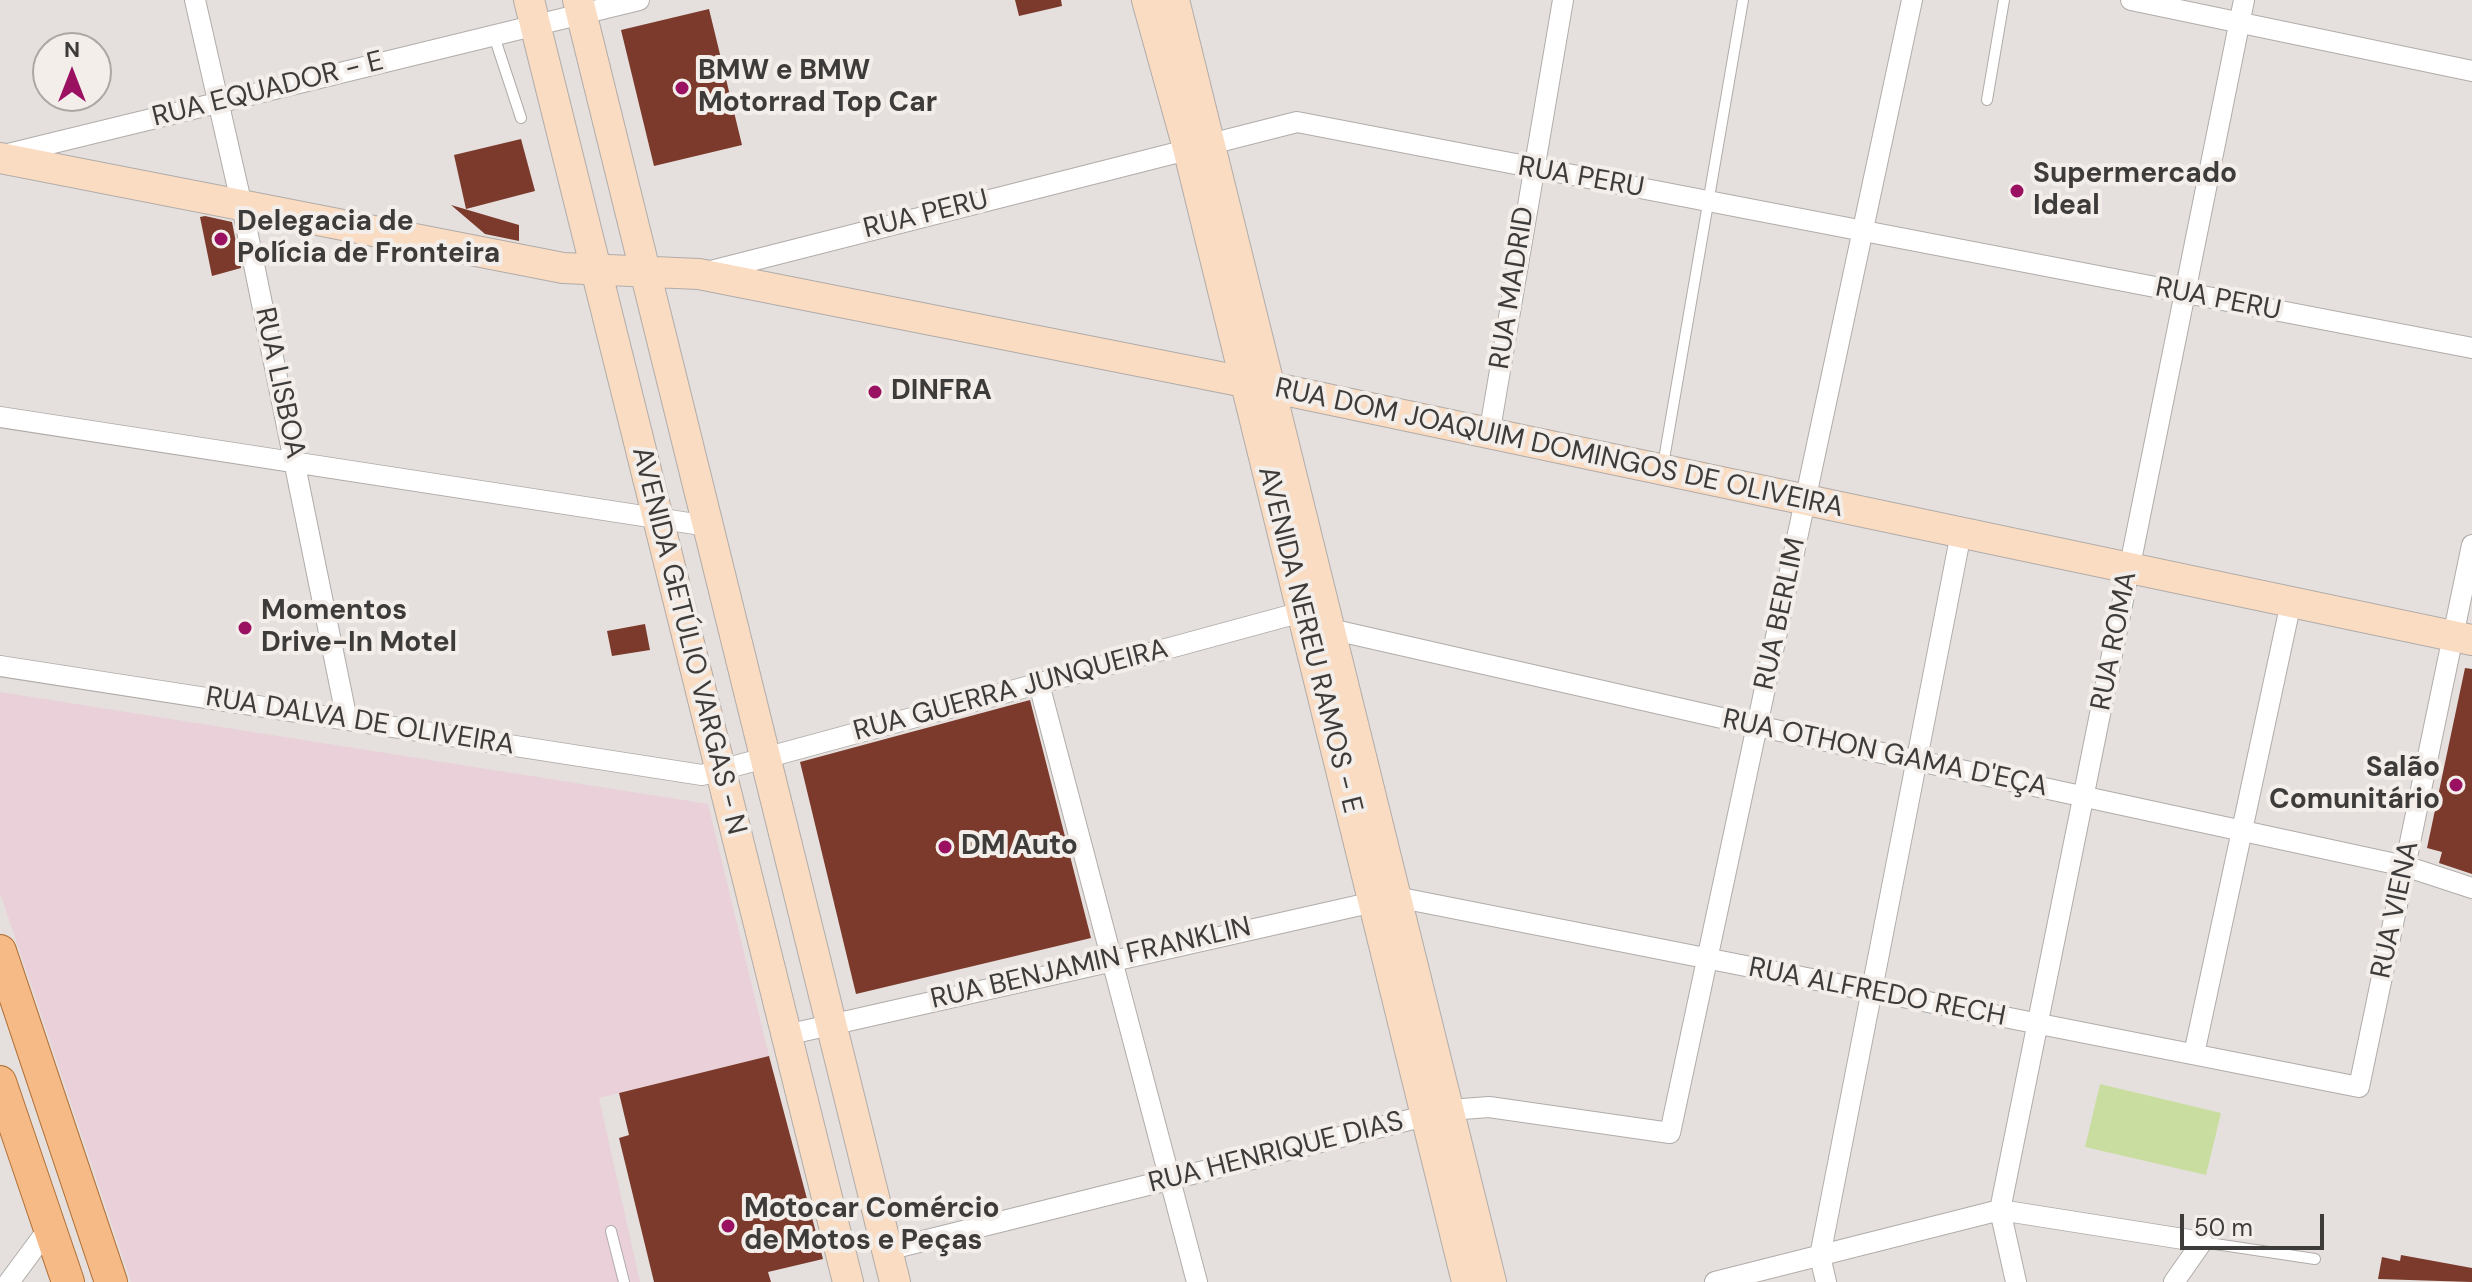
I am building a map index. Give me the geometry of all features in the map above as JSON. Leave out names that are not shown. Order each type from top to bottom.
[{"type":"main road","points":[[0,951],[42,1142],[49,1228],[68,1282]]},
{"type":"main road","points":[[0,1082],[42,1142],[111,1282]]},
{"type":"street","name":"RUA LISBOA","points":[[195,0],[242,206],[347,720]]},
{"type":"street","name":"RUA EQUADOR - E","points":[[0,157],[494,36],[533,13],[639,0]]},
{"type":"street","name":"AVENIDA NEREU RAMOS - E","points":[[1147,0],[1199,146]]},
{"type":"street","name":"AVENIDA NEREU RAMOS - E","points":[[1174,0],[1199,146],[1289,513],[1330,629],[1385,899],[1437,1112],[1465,1223],[1491,1282]]},
{"type":"street","name":"RUA MADRID","points":[[1489,435],[1563,0]]},
{"type":"street","name":"RUA BERLIM","points":[[1670,1133],[1912,0]]},
{"type":"street","points":[[2131,0],[2472,71]]},
{"type":"street","name":"RUA ROMA","points":[[2016,1282],[2000,1210],[2244,0]]},
{"type":"street","name":"AVENIDA GETÚLIO VARGAS - N","points":[[580,7],[895,1282]]},
{"type":"street","name":"AVENIDA GETÚLIO VARGAS - N","points":[[533,13],[848,1282]]},
{"type":"street","name":"RUA PERU","points":[[699,274],[1297,122],[1532,170],[2472,348]]},
{"type":"street","name":"RUA DOM JOAQUIM DOMINGOS DE OLIVEIRA","points":[[0,157],[597,272],[699,274],[753,288],[1258,384],[2462,638]]},
{"type":"street","points":[[0,417],[659,521],[708,526]]},
{"type":"street","name":"AVENIDA NEREU RAMOS - E","points":[[1289,513],[1302,612],[1385,899]]},
{"type":"street","points":[[1826,1282],[1820,1256],[1961,533]]},
{"type":"street","name":"RUA VIENA","points":[[2359,1087],[2405,866],[2462,638],[2472,545]]},
{"type":"street","points":[[2194,1054],[2291,602]]},
{"type":"street","name":"RUA OTHON GAMA D'EÇA","points":[[1302,612],[1330,629],[1757,726],[2405,866],[2472,888]]},
{"type":"street","name":"RUA GUERRA JUNQUEIRA","points":[[721,771],[1302,612]]},
{"type":"street","name":"RUA DALVA DE OLIVEIRA","points":[[0,666],[702,775],[721,771]]},
{"type":"street","points":[[1039,684],[1197,1282]]},
{"type":"street","name":"RUA ALFREDO RECH","points":[[1385,899],[2359,1087]]},
{"type":"street","name":"RUA BENJAMIN FRANKLIN","points":[[786,1035],[1385,899]]},
{"type":"street","name":"RUA HENRIQUE DIAS","points":[[887,1250],[1437,1112],[1489,1107],[1670,1133]]},
{"type":"street","points":[[1715,1282],[2000,1210],[2202,1242],[2174,1282]]},
{"type":"street","name":"AVENIDA NEREU RAMOS - E","points":[[1465,1223],[1467,1282]]},
{"type":"street","points":[[9,1282],[49,1228]]},
{"type":"lane","points":[[1662,471],[1743,0]]},
{"type":"lane","points":[[1987,100],[2004,0]]},
{"type":"lane","points":[[494,36],[521,118]]},
{"type":"lane","points":[[611,1231],[624,1282]]},
{"type":"lane","points":[[2202,1242],[2315,1259]]},
{"type":"shaded area","points":[[0,692],[708,804],[769,1056],[599,1098],[640,1282],[131,1282],[0,893]]},
{"type":"green space","points":[[2100,1084],[2221,1113],[2206,1175],[2085,1147]]},
{"type":"building","points":[[1015,0],[1061,0],[1062,6],[1019,16]]},
{"type":"building","name":"BMW e BMW Motorrad Top Car","points":[[709,9],[742,145],[654,166],[621,30]]},
{"type":"building","points":[[521,139],[535,191],[466,209],[454,155]]},
{"type":"building","points":[[451,205],[519,225],[519,241],[485,234]]},
{"type":"building","points":[[200,217],[232,222],[241,268],[212,276]]},
{"type":"building","points":[[645,624],[650,650],[612,656],[607,631]]},
{"type":"building","name":"Salão Comunitário","points":[[2465,668],[2472,669],[2472,874],[2439,863],[2442,852],[2427,848]]},
{"type":"building","name":"DM Auto","points":[[1030,700],[1091,938],[856,994],[800,762]]},
{"type":"building","points":[[769,1056],[823,1259],[768,1272],[771,1282],[654,1282],[619,1138],[629,1135],[619,1093]]},
{"type":"building","points":[[2401,1255],[2472,1268],[2472,1282],[2378,1279],[2382,1257],[2400,1261]]},
{"type":"place","name":"BMW e BMW Motorrad Top Car","points":[[682,88]]},
{"type":"place","name":"Supermercado Ideal","points":[[2017,191]]},
{"type":"place","name":"Delegacia de Polícia de Fronteira","points":[[221,239]]},
{"type":"place","name":"DINFRA","points":[[875,392]]},
{"type":"place","name":"Momentos Drive-In Motel","points":[[245,628]]},
{"type":"place","name":"Salão Comunitário","points":[[2456,785]]},
{"type":"place","name":"DM Auto","points":[[945,847]]},
{"type":"place","name":"Motocar Comércio de Motos e Peças","points":[[728,1226]]}]
